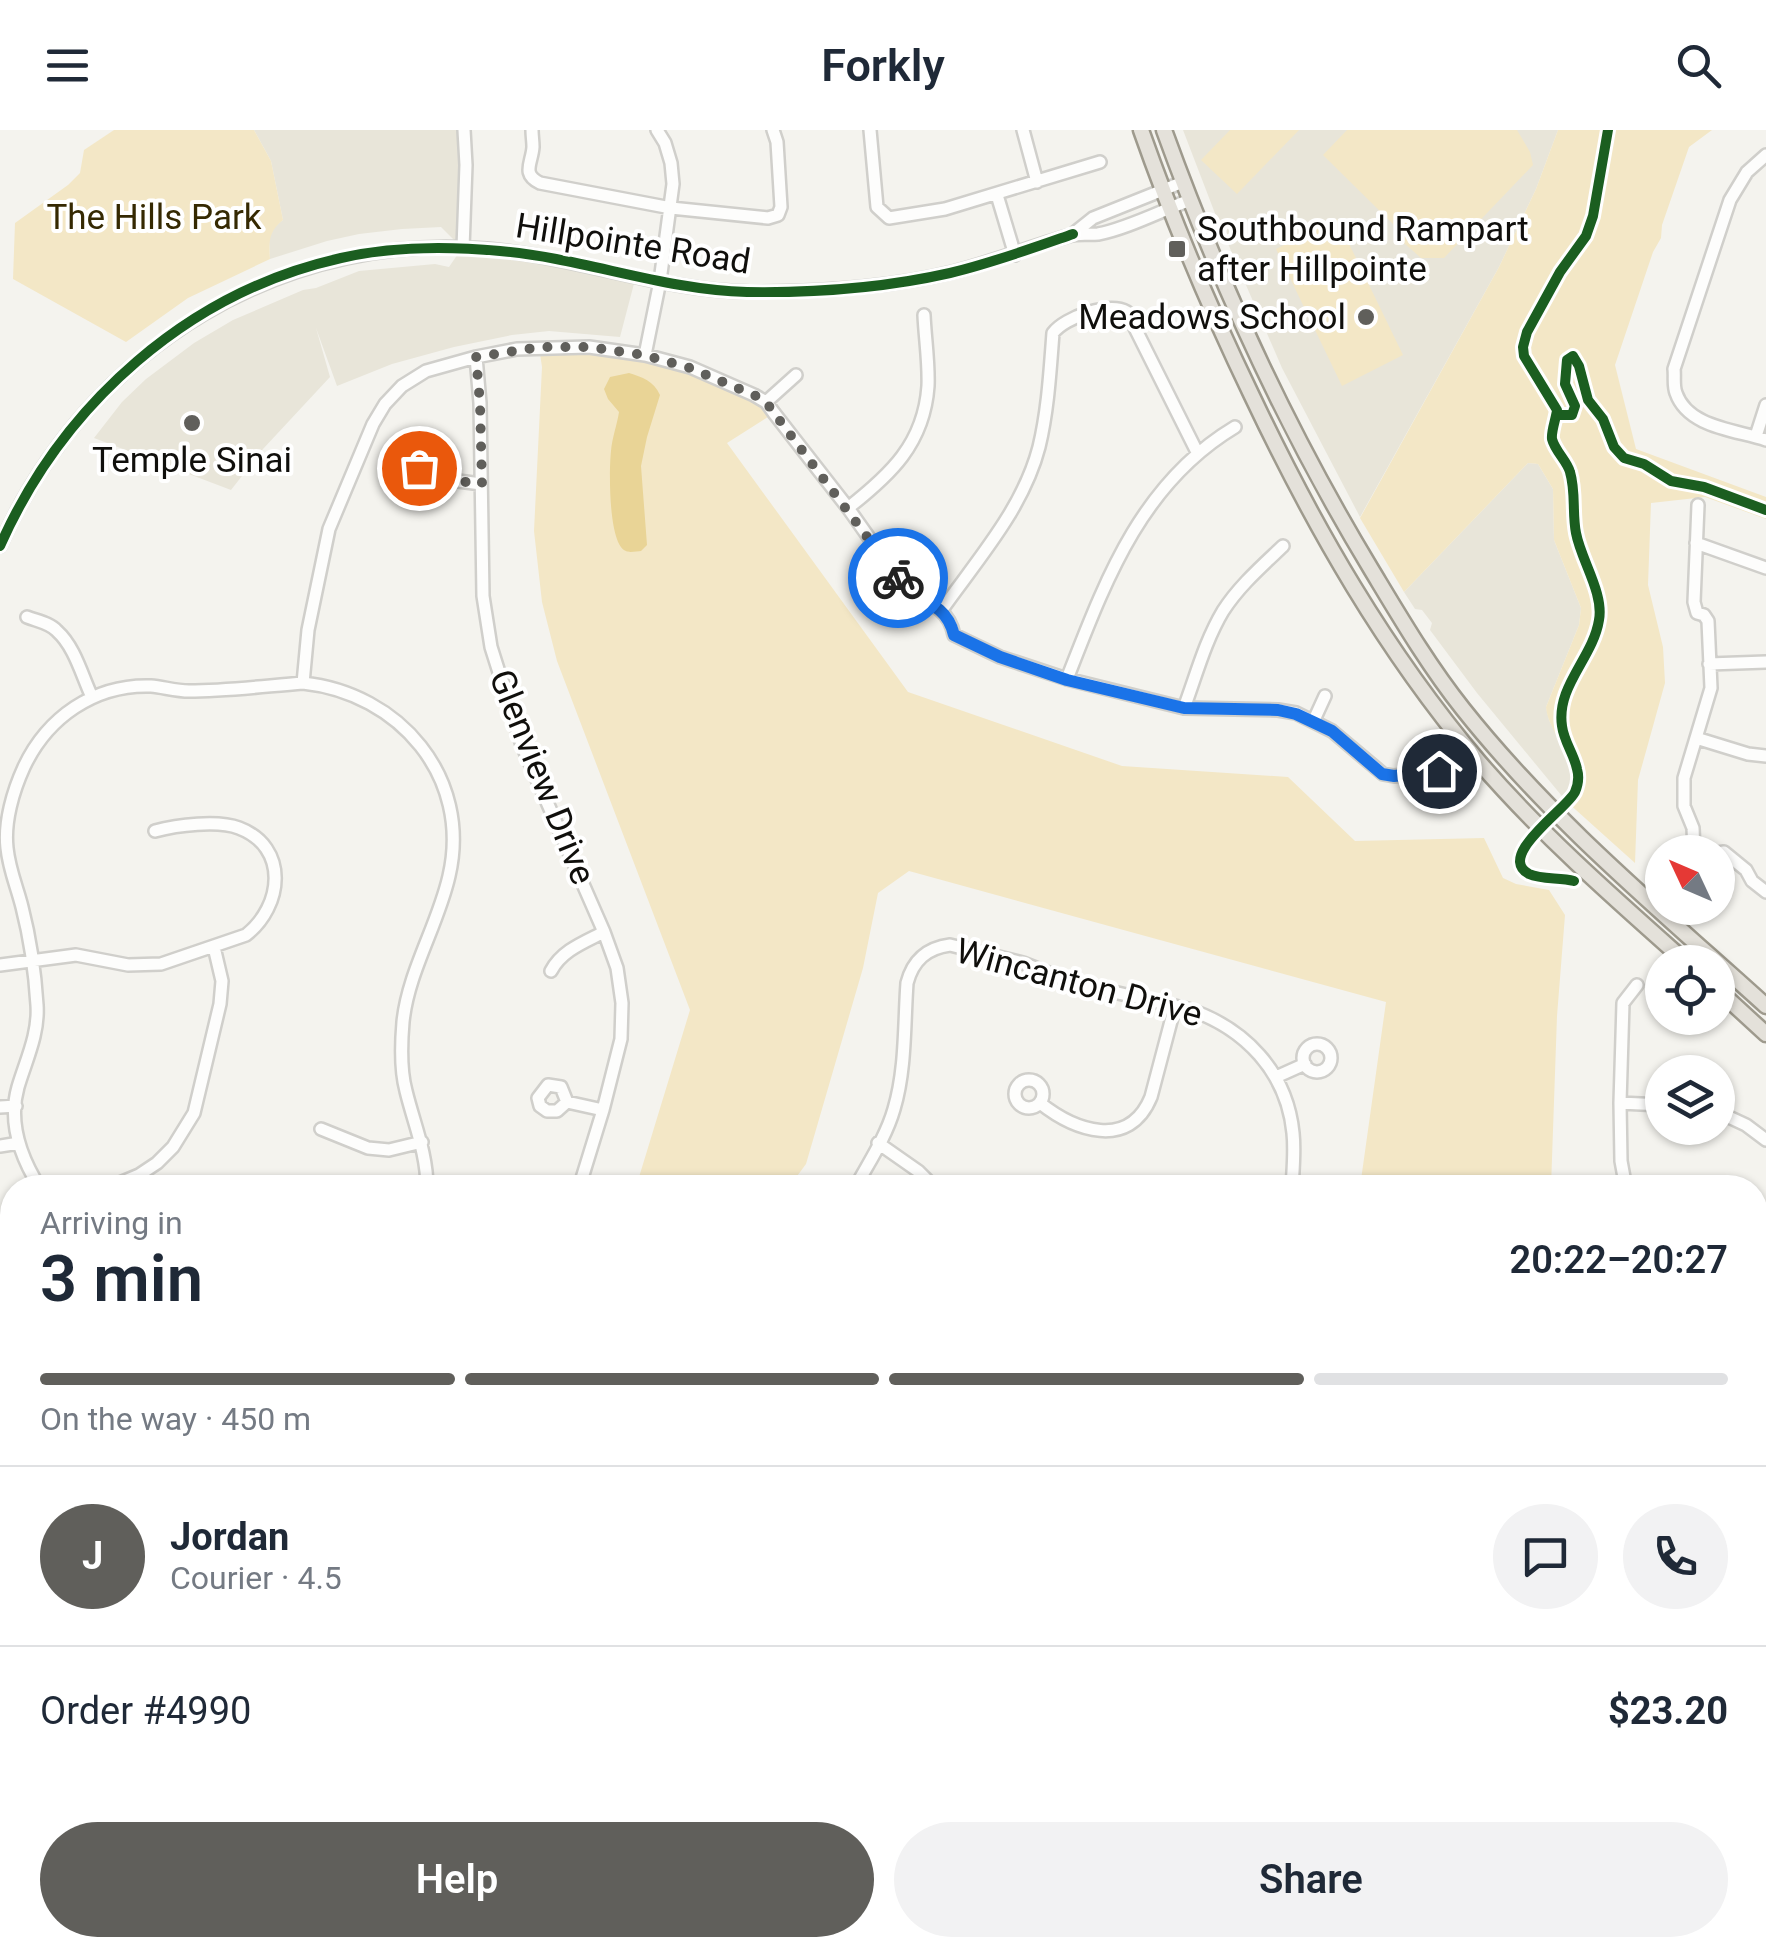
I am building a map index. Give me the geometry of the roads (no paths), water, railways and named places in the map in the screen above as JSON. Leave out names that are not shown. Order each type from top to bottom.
[{"type":"main road","points":[[1141,130],[1205,297],[1290,476],[1388,644],[1481,764],[1530,818],[1667,945]]},
{"type":"main road","points":[[1164,130],[1270,386],[1358,548],[1438,677],[1566,824],[1766,1006]]},
{"type":"main road","points":[[1421,690],[1438,677]]},
{"type":"main road","points":[[1735,1005],[1765,1031]]},
{"type":"street","points":[[463,248],[464,130]]},
{"type":"street","points":[[532,130],[528,173],[540,183],[671,208],[768,218],[778,215],[781,207],[773,130]]},
{"type":"street","points":[[644,355],[660,281],[673,184],[671,163],[657,130]]},
{"type":"street","points":[[870,130],[877,208],[890,218],[946,209],[1100,162]]},
{"type":"street","points":[[1023,130],[1037,182]]},
{"type":"street","points":[[1766,155],[1747,172],[1730,200],[1674,369],[1675,392],[1683,406],[1709,424],[1761,438],[1766,405]]},
{"type":"street","name":"Hillpointe Road","points":[[1073,234],[1093,218],[1183,182]]},
{"type":"street","points":[[996,195],[1015,254]]},
{"type":"street","name":"Hillpointe Road","points":[[0,546],[33,482],[76,420],[131,365],[187,323],[244,293],[318,264],[398,250],[463,248],[506,251],[704,289],[748,292],[861,287],[950,273],[1073,234],[1098,234],[1190,200]]},
{"type":"street","points":[[941,611],[1012,512],[1028,480],[1046,415],[1053,333],[1060,324],[1107,308],[1127,312],[1198,452]]},
{"type":"street","points":[[848,508],[894,469],[918,429],[928,385],[924,315]]},
{"type":"street","points":[[303,683],[308,630],[328,529],[385,404],[402,386],[426,371],[476,357],[540,347],[589,347],[644,355],[726,381],[766,402],[913,600],[926,601],[941,611],[951,621],[954,635],[968,643],[1067,680],[1184,708],[1278,710],[1314,720],[1382,774],[1439,771]]},
{"type":"street","name":"Glenview Drive","points":[[476,357],[483,596],[491,647],[522,745],[604,932],[617,968],[622,1003],[621,1039],[584,1175]]},
{"type":"street","points":[[766,402],[796,375]]},
{"type":"street","points":[[1067,680],[1099,597],[1128,539],[1165,487],[1198,452],[1234,426]]},
{"type":"street","points":[[420,476],[482,484]]},
{"type":"street","points":[[1693,835],[1684,806],[1684,778],[1710,688],[1708,622],[1704,615],[1697,614],[1694,602],[1698,506]]},
{"type":"street","points":[[1696,543],[1766,568]]},
{"type":"street","points":[[1184,708],[1208,640],[1223,612],[1257,570],[1284,546]]},
{"type":"street","points":[[27,617],[58,631],[92,697]]},
{"type":"street","points":[[1710,664],[1766,662]]},
{"type":"street","points":[[32,1175],[15,1123],[17,1091],[33,1044],[38,1009],[22,907],[6,843],[8,819],[32,750],[58,720],[92,697],[130,687],[188,691],[303,683],[356,695],[389,714],[415,738],[436,770],[448,801],[453,836],[450,875],[407,1001],[401,1053],[405,1088],[422,1142],[427,1175]]},
{"type":"street","points":[[1314,720],[1325,696]]},
{"type":"street","points":[[1696,738],[1766,756]]},
{"type":"street","points":[[0,965],[76,955],[128,965],[161,964],[246,935],[266,915],[275,890],[273,864],[249,832],[223,824],[170,827],[155,832]]},
{"type":"street","points":[[1735,861],[1766,892]]},
{"type":"street","points":[[551,970],[574,946],[604,932]]},
{"type":"street","name":"Wincanton Drive","points":[[878,1144],[889,1124],[899,1089],[908,978],[914,964],[926,953],[940,946],[955,945],[1023,963],[1074,983],[1204,1014],[1234,1030],[1258,1053],[1284,1095],[1293,1128],[1292,1175]]},
{"type":"street","points":[[139,1175],[173,1147],[194,1113],[220,1004],[222,982],[214,947]]},
{"type":"street","points":[[1624,1175],[1620,1103],[1624,1003],[1637,985]]},
{"type":"street","points":[[1040,1103],[1082,1128],[1111,1130],[1134,1122],[1150,1102],[1175,1006]]},
{"type":"street","points":[[1276,1077],[1305,1064]]},
{"type":"street","points":[[567,1102],[604,1110]]},
{"type":"street","points":[[1620,1103],[1645,1104]]},
{"type":"street","points":[[0,1107],[16,1106]]},
{"type":"street","points":[[1735,1120],[1766,1140]]},
{"type":"street","points":[[321,1129],[368,1148],[389,1150],[422,1142]]},
{"type":"street","points":[[0,1146],[19,1143]]},
{"type":"street","points":[[862,1175],[878,1144],[922,1175]]},
{"type":"place","name":"Southbound Rampart after Hillpointe","points":[[1177,249]]},
{"type":"place","name":"Meadows School","points":[[1366,317]]},
{"type":"place","name":"Temple Sinai","points":[[192,423]]},
{"type":"park label","name":"The Hills Park","points":[[154,217]]}]
